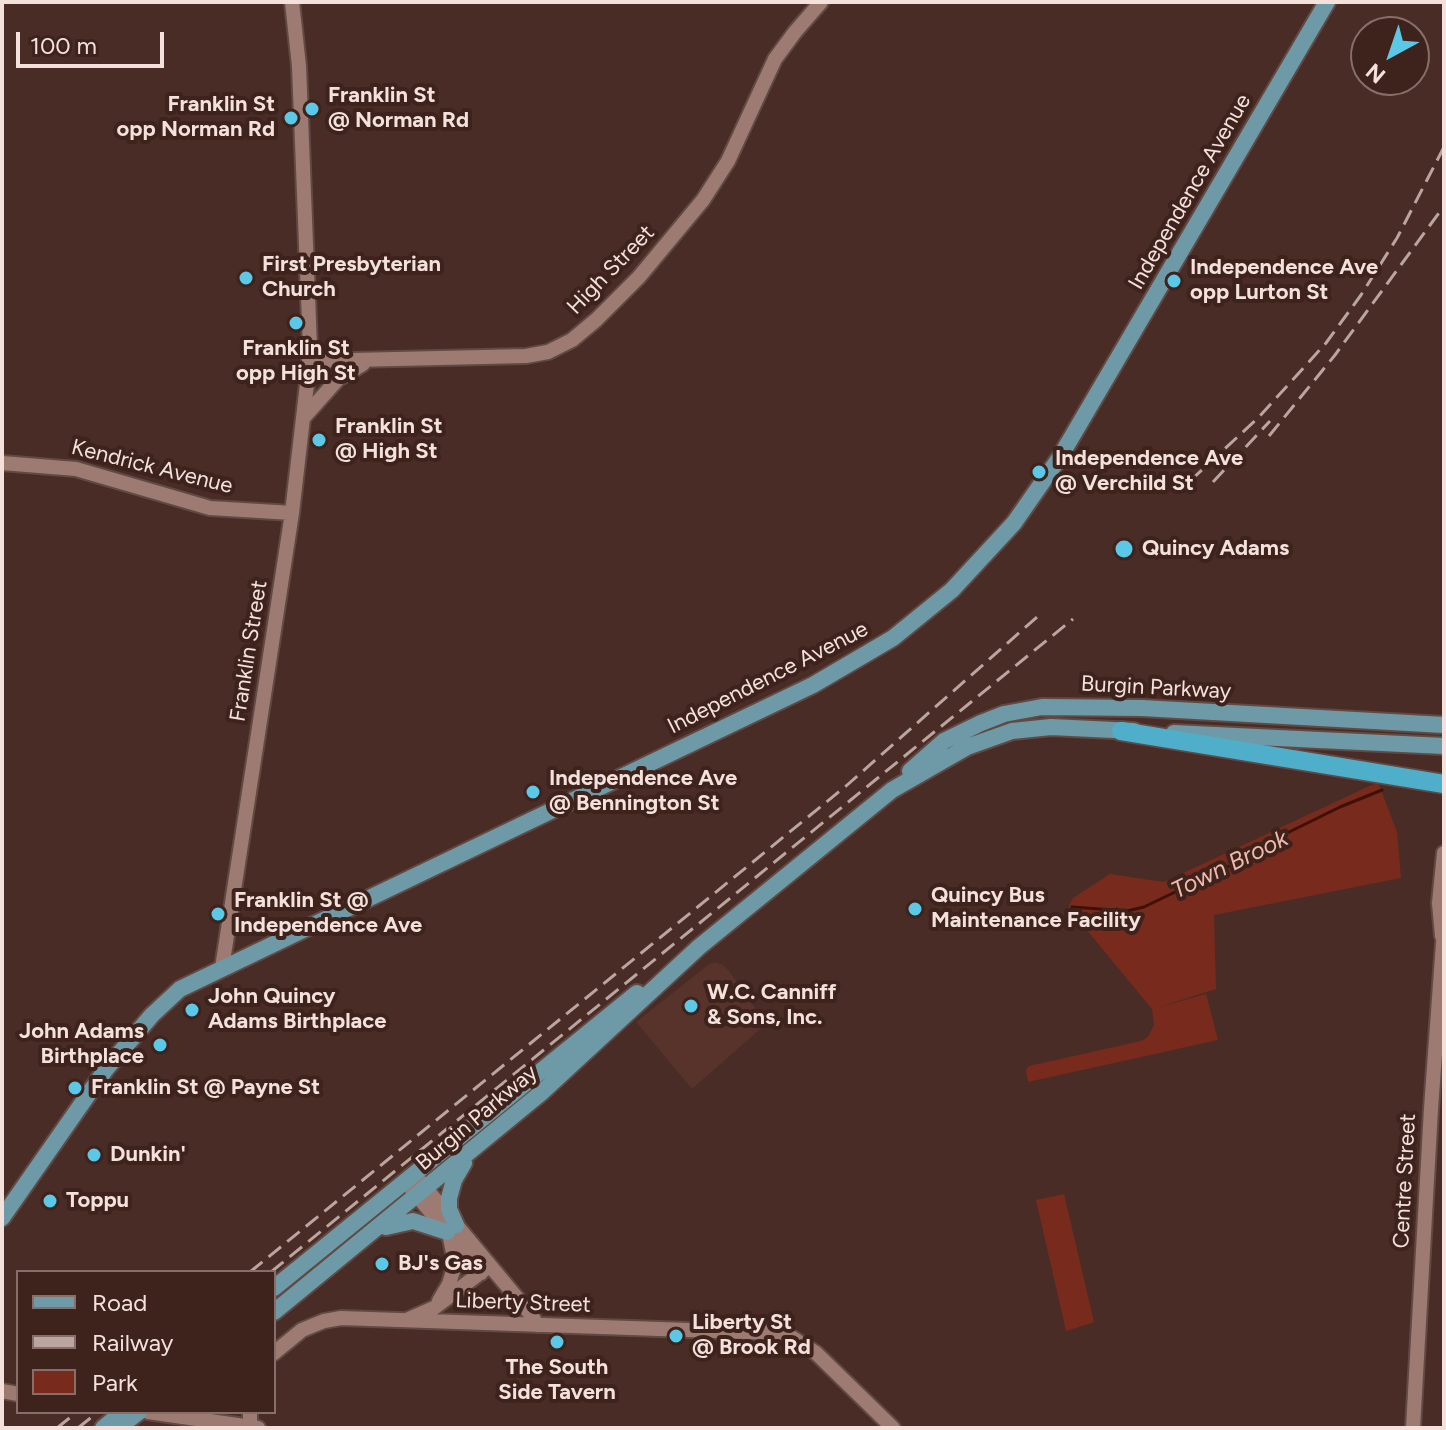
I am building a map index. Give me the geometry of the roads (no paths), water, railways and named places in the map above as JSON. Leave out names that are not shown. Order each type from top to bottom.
[{"type":"highway","points":[[1121,731],[1444,784]]},
{"type":"main road","name":"Franklin Street","points":[[222,968],[292,513],[309,361],[298,52],[292,2]]},
{"type":"main road","name":"High Street","points":[[309,361],[534,355],[560,347],[584,331],[661,253],[708,193],[728,161],[769,70],[788,41],[821,2]]},
{"type":"main road","name":"Independence Avenue","points":[[222,968],[367,901],[825,678],[893,638],[952,590],[1017,520],[1060,457],[1327,2]]},
{"type":"main road","points":[[305,416],[343,375],[371,361]]},
{"type":"main road","name":"Kendrick Avenue","points":[[2,463],[76,469],[210,508],[292,513]]},
{"type":"main road","name":"Burgin Parkway","points":[[276,1286],[578,1039],[699,947],[892,790],[915,765],[944,741],[992,718],[1042,707],[1142,708],[1444,725]]},
{"type":"main road","name":"Burgin Parkway","points":[[892,790],[967,747],[1012,731],[1051,727],[1444,746]]},
{"type":"main road","name":"Centre Street","points":[[1413,1428],[1441,1002],[1443,933],[1439,913],[1444,853]]},
{"type":"main road","name":"Burgin Parkway","points":[[276,1310],[475,1149],[569,1068],[699,947]]},
{"type":"main road","points":[[2,1218],[86,1095],[134,1035],[173,994],[222,968]]},
{"type":"main road","points":[[434,1308],[446,1291],[453,1271],[450,1192],[458,1172],[475,1149]]},
{"type":"main road","points":[[410,1177],[485,1269],[532,1316],[537,1325]]},
{"type":"main road","points":[[361,1243],[388,1226],[408,1221],[452,1228]]},
{"type":"main road","points":[[396,1321],[434,1308],[485,1269]]},
{"type":"main road","name":"Liberty Street","points":[[276,1351],[294,1335],[324,1321],[341,1318],[780,1334],[796,1339],[816,1353],[893,1428]]},
{"type":"main road","points":[[103,1428],[120,1414]]},
{"type":"main road","points":[[118,1428],[136,1414]]},
{"type":"main road","points":[[162,1414],[252,1424]]},
{"type":"waterway","name":"Town Brook","points":[[1072,907],[1127,911],[1144,907],[1252,855],[1281,836],[1382,790]]},
{"type":"railway","points":[[1190,481],[1259,417],[1326,343],[1397,238],[1444,147]]},
{"type":"railway","points":[[1269,436],[1335,355],[1444,206]]},
{"type":"railway","points":[[1213,482],[1270,421]]},
{"type":"railway","points":[[252,1270],[846,786],[1037,617]]},
{"type":"railway","points":[[273,1270],[1073,619]]},
{"type":"railway","points":[[57,1428],[74,1414]]},
{"type":"railway","points":[[78,1428],[96,1414]]},
{"type":"place","name":"Franklin St @ Norman Rd","points":[[312,109]]},
{"type":"place","name":"Franklin St opp Norman Rd","points":[[291,118]]},
{"type":"place","name":"First Presbyterian Church","points":[[246,278]]},
{"type":"place","name":"Independence Ave opp Lurton St","points":[[1174,281]]},
{"type":"place","name":"Franklin St opp High St","points":[[296,323]]},
{"type":"place","name":"Franklin St @ High St","points":[[319,440]]},
{"type":"place","name":"Independence Ave @ Verchild St","points":[[1039,472]]},
{"type":"place","name":"Quincy Adams","points":[[1124,549]]},
{"type":"place","name":"Independence Ave @ Bennington St","points":[[533,792]]},
{"type":"place","name":"Quincy Bus Maintenance Facility","points":[[915,909]]},
{"type":"place","name":"Franklin St @ Independence Ave","points":[[218,914]]},
{"type":"place","name":"W.C. Canniff & Sons, Inc.","points":[[691,1006]]},
{"type":"place","name":"John Quincy Adams Birthplace","points":[[192,1010]]},
{"type":"place","name":"John Adams Birthplace","points":[[160,1045]]},
{"type":"place","name":"Franklin St @ Payne St","points":[[75,1088]]},
{"type":"place","name":"Dunkin'","points":[[94,1155]]},
{"type":"place","name":"Toppu","points":[[50,1201]]},
{"type":"place","name":"BJ's Gas","points":[[382,1264]]},
{"type":"place","name":"Liberty St @ Brook Rd","points":[[676,1336]]},
{"type":"place","name":"The South Side Tavern","points":[[557,1342]]}]
